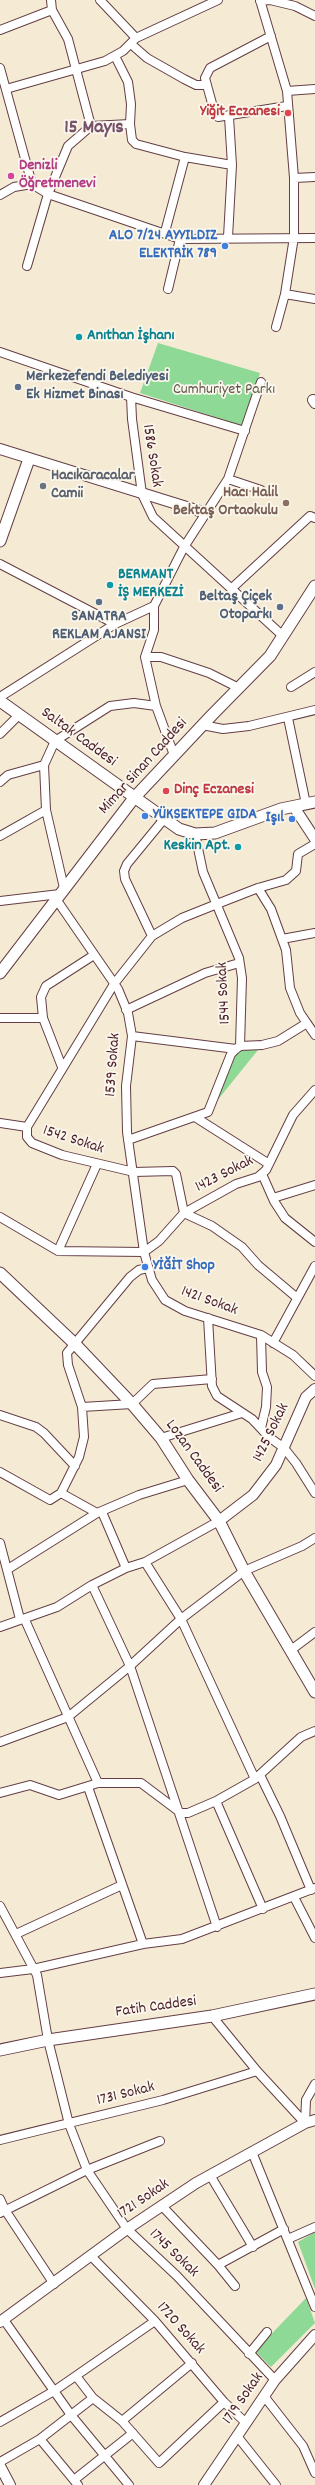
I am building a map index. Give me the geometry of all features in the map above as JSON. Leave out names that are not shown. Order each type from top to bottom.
[{"type":"main road","points":[[0,541],[30,459]]},
{"type":"main road","name":"Mimar Sinan Caddesi","points":[[0,973],[134,798],[202,725],[270,656],[314,588]]},
{"type":"main road","name":"Saltak Caddesi","points":[[0,701],[179,829],[195,834],[215,833],[281,809],[311,803]]},
{"type":"main road","name":"Lozan Caddesi","points":[[0,1273],[75,1344],[132,1404],[161,1438],[188,1480],[219,1521],[244,1571],[315,1692]]},
{"type":"main road","name":"Fatih Caddesi","points":[[0,2050],[48,2040],[212,2016],[315,1994]]},
{"type":"street","points":[[51,0],[52,10],[68,39],[91,126]]},
{"type":"street","points":[[3,84],[76,70],[105,61],[115,56],[133,41],[218,0]]},
{"type":"street","points":[[276,326],[284,294],[294,237],[294,178],[287,106],[287,90],[260,1],[270,0],[295,6],[315,16]]},
{"type":"street","points":[[106,2],[133,41],[147,58],[196,85],[207,85]]},
{"type":"street","points":[[0,30],[52,10]]},
{"type":"street","points":[[271,36],[210,68],[205,78],[218,117],[229,117],[287,106]]},
{"type":"street","points":[[115,56],[128,82],[131,104],[130,124],[132,140],[136,144],[185,157],[232,165]]},
{"type":"street","points":[[0,68],[3,84],[32,184]]},
{"type":"street","points":[[287,90],[315,89]]},
{"type":"street","points":[[228,238],[232,165],[229,117]]},
{"type":"street","points":[[27,266],[48,194],[68,146],[91,126],[130,124]]},
{"type":"street","points":[[165,232],[185,157]]},
{"type":"street","points":[[294,178],[315,177]]},
{"type":"street","points":[[0,195],[14,187],[32,184],[48,194],[165,232],[180,239],[315,238]]},
{"type":"street","points":[[168,289],[180,239]]},
{"type":"street","points":[[284,294],[315,299]]},
{"type":"street","points":[[0,352],[131,397],[245,431]]},
{"type":"street","points":[[174,755],[156,706],[146,657],[154,630],[154,606],[184,547],[228,479],[261,382]]},
{"type":"street","name":"1586 Sokak","points":[[131,397],[132,419],[142,494],[153,517],[283,636]]},
{"type":"street","points":[[0,449],[206,513]]},
{"type":"street","points":[[228,479],[261,490]]},
{"type":"street","points":[[231,589],[312,517]]},
{"type":"street","points":[[0,564],[115,624]]},
{"type":"street","points":[[0,697],[115,624],[154,606]]},
{"type":"street","points":[[146,657],[161,657],[209,673],[239,688]]},
{"type":"street","points":[[291,686],[315,672]]},
{"type":"street","points":[[0,901],[60,894],[46,810],[44,765],[55,741],[110,706],[134,703],[156,706]]},
{"type":"street","points":[[202,725],[223,729],[288,718],[315,710]]},
{"type":"street","points":[[0,734],[19,715]]},
{"type":"street","points":[[288,718],[311,803]]},
{"type":"street","points":[[0,782],[8,775],[44,765]]},
{"type":"street","points":[[294,807],[315,839]]},
{"type":"street","points":[[0,836],[46,810]]},
{"type":"street","points":[[164,819],[127,864],[124,871],[125,880],[152,936],[182,918],[258,888],[286,880],[294,874],[298,854],[315,844]]},
{"type":"street","name":"1544 Sokak","points":[[128,1140],[208,1112],[231,1054],[238,1048],[242,978],[239,963],[217,904],[203,872],[195,834]]},
{"type":"street","points":[[258,888],[271,909],[286,950],[290,988],[300,1013],[315,1034]]},
{"type":"street","name":"1539 Sokak","points":[[60,894],[94,955],[114,984],[126,1010],[132,1036],[126,1086],[128,1140],[134,1172],[144,1252]]},
{"type":"street","points":[[282,939],[315,933]]},
{"type":"street","name":"1542 Sokak","points":[[152,936],[114,984],[62,1067],[27,1127],[28,1137],[32,1143],[97,1164],[134,1172],[173,1171],[176,1174],[184,1213]]},
{"type":"street","points":[[62,1067],[42,1018],[41,997],[46,986],[94,955]]},
{"type":"street","points":[[126,1010],[204,973],[239,963]]},
{"type":"street","points":[[0,1018],[42,1018]]},
{"type":"street","points":[[132,1036],[238,1048],[278,1041],[307,1023]]},
{"type":"street","name":"1423 Sokak","points":[[144,1252],[159,1241],[184,1213],[208,1198],[262,1174],[269,1164],[293,1115],[315,1090]]},
{"type":"street","points":[[195,1117],[269,1164]]},
{"type":"street","points":[[0,1123],[27,1127]]},
{"type":"street","points":[[58,1252],[97,1164]]},
{"type":"street","points":[[262,1174],[273,1198],[285,1218],[315,1242]]},
{"type":"street","points":[[273,1198],[315,1185]]},
{"type":"street","points":[[184,1213],[212,1226],[242,1247],[258,1265],[296,1297]]},
{"type":"street","points":[[0,1217],[58,1252],[144,1252]]},
{"type":"street","name":"1421 Sokak","points":[[144,1252],[152,1280],[165,1300],[185,1311],[261,1335],[293,1355],[315,1376]]},
{"type":"street","points":[[273,1343],[296,1297],[315,1266]]},
{"type":"street","points":[[0,1472],[50,1500],[62,1493],[75,1466],[84,1437],[82,1407],[68,1365],[67,1353],[130,1277],[139,1270],[148,1268]]},
{"type":"street","points":[[208,1318],[212,1379],[217,1396],[242,1413],[284,1448],[296,1462],[315,1493]]},
{"type":"street","points":[[261,1335],[262,1372],[267,1387],[266,1406],[261,1428]]},
{"type":"street","points":[[82,1407],[132,1404],[152,1384],[212,1379]]},
{"type":"street","name":"1425 Sokak","points":[[219,1521],[253,1495],[276,1465],[306,1398],[315,1389]]},
{"type":"street","points":[[161,1438],[242,1413]]},
{"type":"street","points":[[0,1415],[36,1427],[75,1466]]},
{"type":"street","points":[[8,1569],[99,1513],[139,1495],[188,1480]]},
{"type":"street","points":[[62,1493],[99,1513],[126,1568]]},
{"type":"street","points":[[0,1627],[57,1607],[92,1584],[126,1568],[146,1562],[219,1521]]},
{"type":"street","points":[[0,1742],[68,1717],[130,1666],[181,1619],[244,1571],[296,1549],[315,1538]]},
{"type":"street","points":[[0,1543],[22,1620],[98,1783]]},
{"type":"street","points":[[0,1973],[33,1969],[143,1944],[182,1939],[217,1927],[313,1889],[280,1816],[258,1777],[181,1619],[146,1562]]},
{"type":"street","points":[[92,1584],[130,1666],[181,1813],[217,1927]]},
{"type":"street","points":[[291,1650],[315,1632]]},
{"type":"street","points":[[0,1793],[30,1786],[59,1795],[98,1783],[141,1783],[181,1813],[188,1813],[216,1801],[258,1777],[301,1736],[315,1731]]},
{"type":"street","points":[[88,1787],[143,1944]]},
{"type":"street","points":[[216,1801],[263,1909]]},
{"type":"street","points":[[16,1934],[122,1885]]},
{"type":"street","points":[[294,1897],[315,1938]]},
{"type":"street","name":"1745 Sokak","points":[[0,1906],[37,1975],[48,2040],[69,2124],[87,2170],[127,2229],[177,2276],[275,2380]]},
{"type":"street","points":[[212,2016],[257,2071],[310,2121]]},
{"type":"street","name":"1731 Sokak","points":[[0,2140],[163,2100],[257,2071]]},
{"type":"street","points":[[310,2121],[306,2100],[315,2084]]},
{"type":"street","name":"1721 Sokak","points":[[2,2321],[127,2229],[162,2206],[210,2175],[310,2121]]},
{"type":"street","points":[[3,2212],[87,2170],[160,2141]]},
{"type":"street","points":[[252,2152],[315,2307]]},
{"type":"street","points":[[210,2175],[253,2247]]},
{"type":"street","points":[[0,2199],[3,2212],[54,2284]]},
{"type":"street","points":[[162,2206],[218,2265],[235,2286]]},
{"type":"street","points":[[288,2239],[315,2227]]},
{"type":"street","points":[[218,2265],[284,2229]]},
{"type":"street","name":"1720 Sokak","points":[[91,2256],[155,2321],[224,2402],[246,2423]]},
{"type":"street","points":[[2,2321],[71,2415],[103,2456],[129,2485]]},
{"type":"street","points":[[0,2422],[54,2391],[155,2321]]},
{"type":"street","points":[[249,2354],[267,2332]]},
{"type":"street","name":"1719 Sokak","points":[[204,2485],[275,2380],[314,2340]]},
{"type":"street","points":[[122,2421],[192,2364]]},
{"type":"street","points":[[76,2376],[93,2398],[122,2421],[159,2463],[224,2402]]},
{"type":"street","points":[[264,2396],[303,2446],[315,2473]]},
{"type":"street","points":[[0,2462],[40,2439],[93,2398]]},
{"type":"street","points":[[40,2439],[76,2483],[103,2456],[134,2434]]},
{"type":"street","points":[[237,2436],[276,2485]]},
{"type":"street","points":[[0,2466],[10,2485]]},
{"type":"green space","name":"Cumhuriyet Parkı","points":[[158,343],[260,373],[243,426],[140,393]]},
{"type":"green space","points":[[262,1045],[208,1112],[236,1049]]},
{"type":"green space","points":[[315,2232],[315,2289],[298,2242]]},
{"type":"green space","points":[[306,2298],[315,2323],[271,2367],[255,2351]]},
{"type":"place","name":"Yiğit Eczanesi","points":[[288,113]]},
{"type":"place","name":"Denizli Öğretmenevi","points":[[11,176]]},
{"type":"place","name":"ALO 7/24 AYYILDIZ ELEKTRİK 789","points":[[225,246]]},
{"type":"place","name":"Anıthan İşhanı","points":[[79,337]]},
{"type":"place","name":"Merkezefendi Belediyesi Ek Hizmet Binası","points":[[18,387]]},
{"type":"place","name":"Hacıkaracalar Camii","points":[[43,486]]},
{"type":"place","name":"Hacı Halil Bektaş Ortaokulu","points":[[286,503]]},
{"type":"place","name":"BERMANT İŞ MERKEZİ","points":[[110,585]]},
{"type":"place","name":"SANATRA REKLAM AJANSI","points":[[99,602]]},
{"type":"place","name":"Beltaş Çiçek Otoparkı","points":[[280,607]]},
{"type":"place","name":"Dinç Eczanesi","points":[[166,791]]},
{"type":"place","name":"YÜKSEKTEPE GIDA","points":[[145,816]]},
{"type":"place","name":"Işıl","points":[[292,819]]},
{"type":"place","name":"Keskin Apt.","points":[[238,847]]},
{"type":"place","name":"YİĞİT Shop","points":[[145,1267]]},
{"type":"district","name":"15 Mayıs","points":[[94,129]]}]
